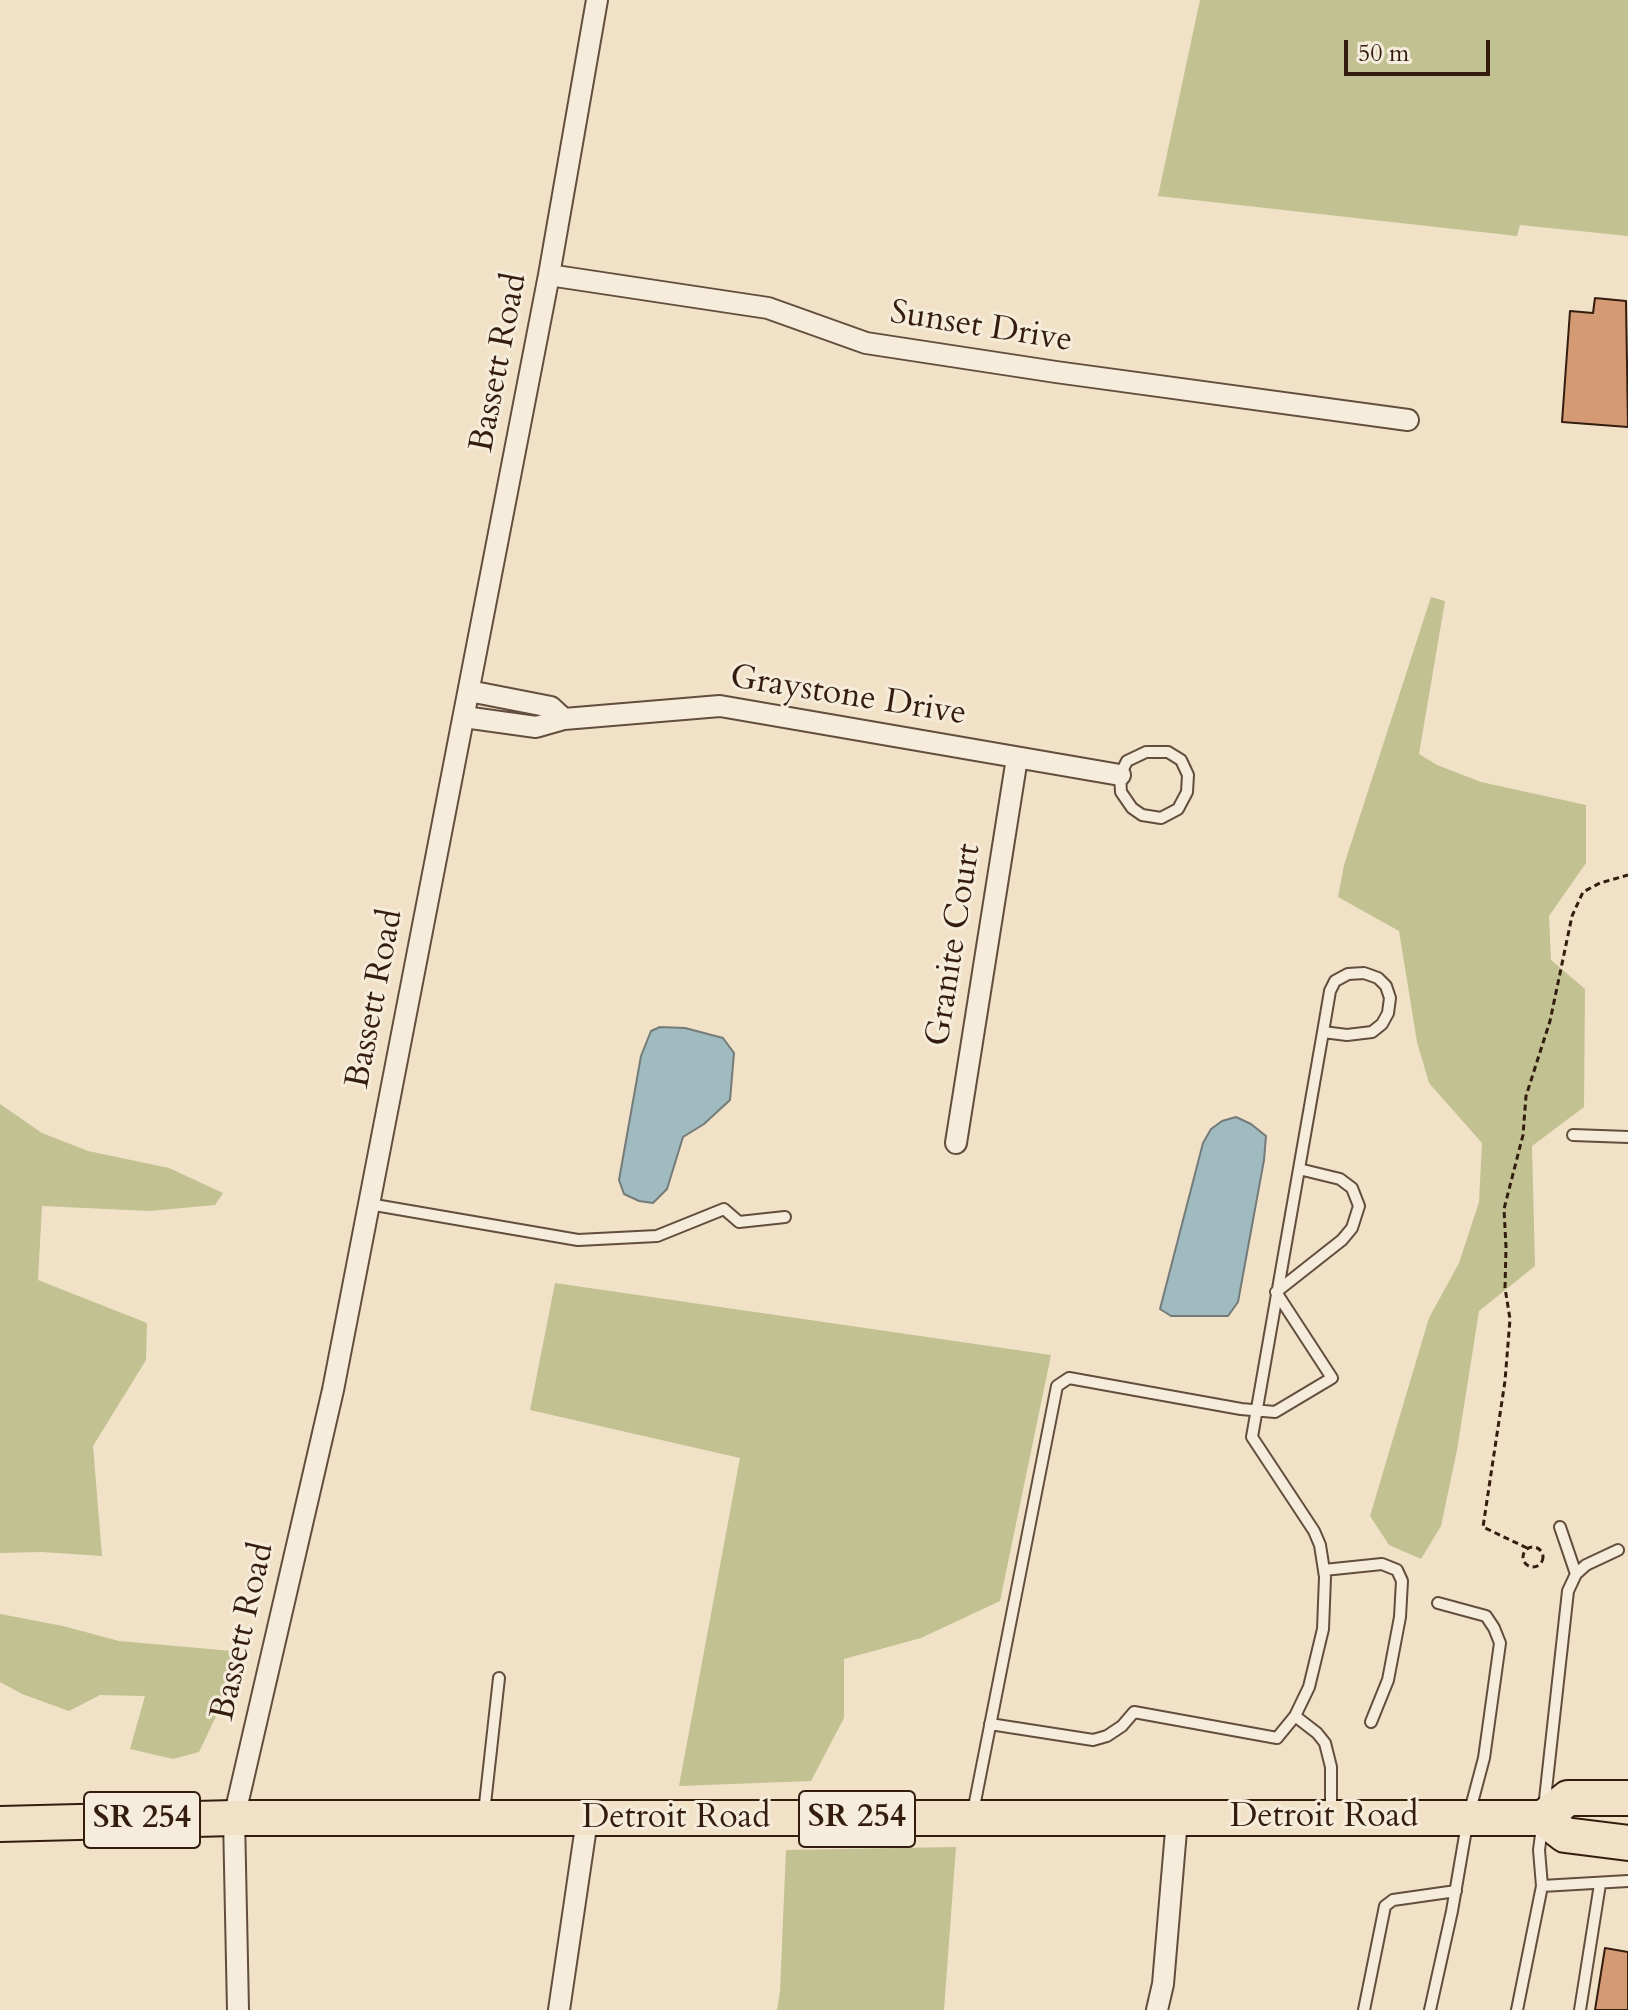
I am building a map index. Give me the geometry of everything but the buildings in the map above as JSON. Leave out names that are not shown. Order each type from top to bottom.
[{"type":"main road","points":[[1543,1818],[1568,1798],[1628,1798]]},
{"type":"main road","name":"Detroit Road","points":[[0,1824],[234,1818],[1543,1818],[1565,1835],[1628,1843]]},
{"type":"street","name":"Bassett Road","points":[[238,2010],[234,1818],[330,1405],[549,275],[597,0]]},
{"type":"street","name":"Sunset Drive","points":[[549,275],[768,308],[866,343],[1408,420]]},
{"type":"street","name":"Graystone Drive","points":[[469,691],[551,707],[564,719]]},
{"type":"street","name":"Graystone Drive","points":[[464,717],[536,727],[564,719],[720,706],[1120,775]]},
{"type":"street","name":"Granite Court","points":[[956,1143],[1017,758]]},
{"type":"street","points":[[1157,2010],[1163,1984],[1177,1819]]},
{"type":"street","points":[[559,2010],[587,1820]]},
{"type":"lane","points":[[1146,752],[1168,752],[1181,760],[1188,775],[1187,792],[1178,809],[1161,818],[1142,815],[1132,808],[1121,792],[1120,775],[1127,761],[1146,752]]},
{"type":"lane","points":[[990,1724],[1093,1740],[1115,1731],[1134,1712],[1277,1738],[1295,1716],[1309,1687],[1323,1629],[1324,1570],[1320,1545],[1252,1437],[1330,991],[1335,981],[1348,974],[1364,973],[1378,978],[1386,986],[1390,998],[1388,1013],[1382,1024],[1372,1032],[1347,1035],[1323,1032]]},
{"type":"lane","points":[[1573,1135],[1628,1137]]},
{"type":"lane","points":[[1276,1292],[1342,1240],[1357,1216],[1359,1206],[1352,1188],[1340,1179],[1299,1169]]},
{"type":"lane","points":[[369,1204],[578,1240],[657,1236],[724,1209],[739,1222],[785,1217]]},
{"type":"lane","points":[[972,1818],[1057,1386],[1069,1378],[1275,1412],[1332,1378],[1276,1292]]},
{"type":"lane","points":[[1560,1527],[1576,1574]]},
{"type":"lane","points":[[1517,2010],[1542,1886],[1539,1850],[1568,1591],[1576,1574],[1599,1558],[1618,1550]]},
{"type":"lane","points":[[1324,1570],[1382,1564],[1397,1570],[1402,1581],[1400,1617],[1388,1680],[1371,1722]]},
{"type":"lane","points":[[1430,2010],[1456,1891],[1468,1818],[1484,1758],[1500,1643],[1486,1616],[1438,1603]]},
{"type":"lane","points":[[484,1819],[499,1678]]},
{"type":"lane","points":[[1295,1716],[1325,1743],[1331,1767],[1331,1817]]},
{"type":"lane","points":[[1542,1886],[1628,1881]]},
{"type":"lane","points":[[1580,2010],[1600,1884]]},
{"type":"lane","points":[[1364,2010],[1385,1906],[1393,1900],[1456,1891]]},
{"type":"path","points":[[1527,1548],[1523,1554],[1525,1563],[1533,1567],[1540,1565],[1542,1552],[1537,1548],[1527,1548],[1483,1527],[1505,1381],[1510,1319],[1505,1288],[1504,1209],[1523,1135],[1526,1096],[1550,1021],[1572,916],[1583,892],[1600,883],[1628,875]]},
{"type":"green space","points":[[1200,0],[1628,0],[1628,236],[1520,225],[1517,236],[1158,196]]},
{"type":"green space","points":[[1431,597],[1445,601],[1419,754],[1437,765],[1481,782],[1586,805],[1586,863],[1549,916],[1551,960],[1585,989],[1584,1107],[1532,1146],[1535,1266],[1479,1311],[1457,1450],[1441,1526],[1421,1559],[1389,1545],[1370,1516],[1429,1318],[1459,1263],[1479,1202],[1482,1143],[1429,1083],[1417,1042],[1399,931],[1338,897],[1344,865]]},
{"type":"green space","points":[[0,1104],[42,1133],[88,1151],[169,1168],[223,1193],[215,1205],[150,1211],[42,1206],[38,1280],[147,1323],[146,1360],[93,1446],[102,1556],[0,1553]]},
{"type":"green space","points":[[555,1283],[1051,1355],[1000,1601],[921,1638],[844,1659],[844,1718],[811,1781],[679,1786],[740,1458],[530,1410]]},
{"type":"green space","points":[[0,1614],[119,1641],[232,1651],[219,1710],[199,1752],[173,1759],[130,1749],[145,1696],[100,1695],[69,1711],[22,1694],[0,1682]]},
{"type":"green space","points":[[956,1847],[944,2010],[777,2010],[786,1850]]},
{"type":"water","points":[[660,1027],[685,1028],[723,1038],[734,1053],[730,1100],[704,1124],[683,1137],[667,1189],[653,1203],[624,1194],[619,1180],[641,1056],[651,1031]]},
{"type":"water","points":[[1236,1117],[1266,1136],[1238,1302],[1228,1316],[1171,1316],[1160,1309],[1203,1143],[1211,1129],[1222,1121]]}]
